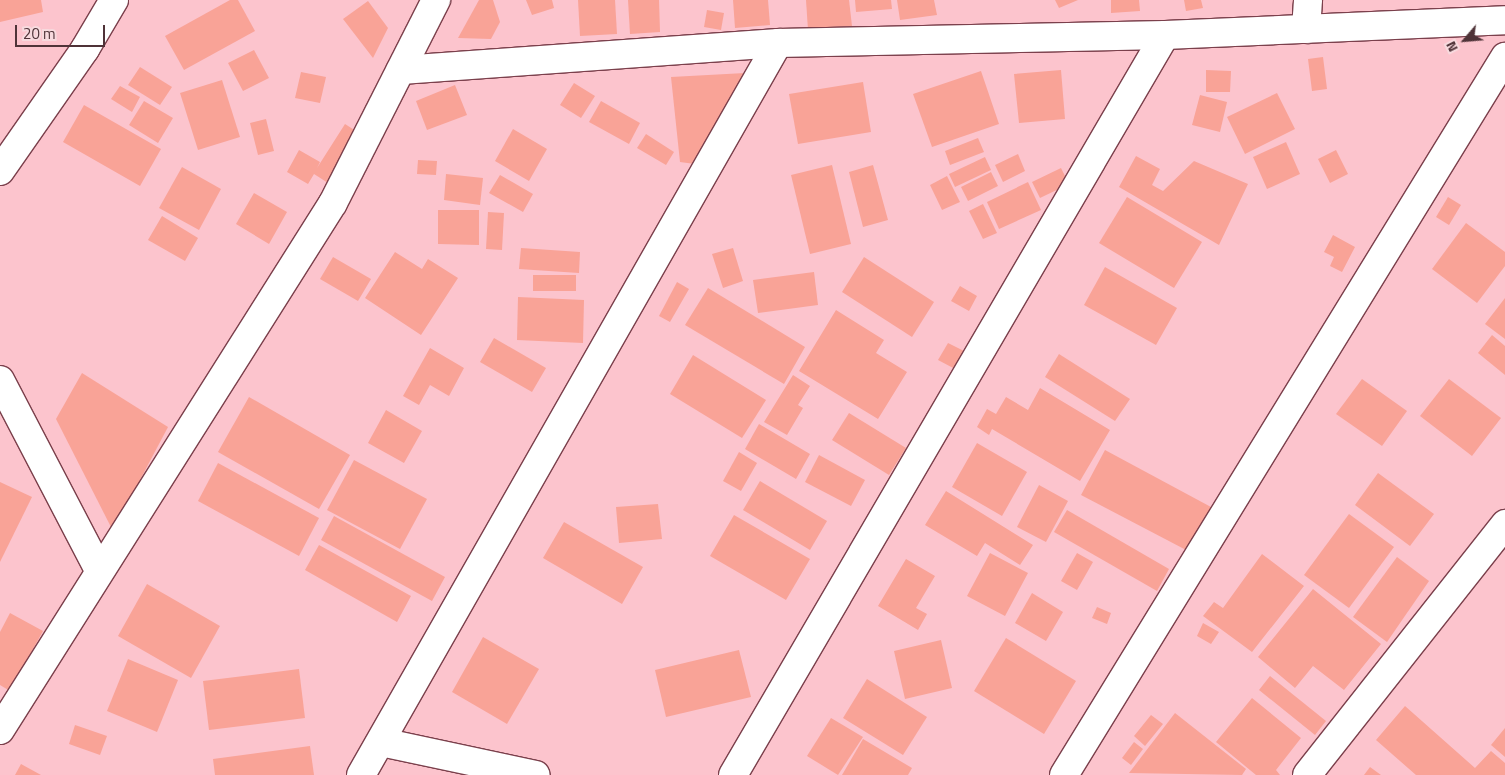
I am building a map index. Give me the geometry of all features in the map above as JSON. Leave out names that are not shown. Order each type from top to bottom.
[{"type":"street","points":[[0,171],[85,49],[114,0]]},
{"type":"street","points":[[0,730],[99,570],[333,203],[436,0]]},
{"type":"street","points":[[1306,29],[1308,0]]},
{"type":"street","points":[[401,70],[778,43],[1165,35],[1505,20]]},
{"type":"street","points":[[733,775],[1165,35]]},
{"type":"street","points":[[361,775],[778,43]]},
{"type":"street","points":[[1064,775],[1505,57]]},
{"type":"street","points":[[0,380],[99,570]]},
{"type":"street","points":[[1307,775],[1505,524]]},
{"type":"street","points":[[381,742],[536,775]]},
{"type":"building","points":[[0,0],[41,0],[43,12],[0,22]]},
{"type":"building","points":[[230,0],[238,0],[255,31],[184,70],[165,36]]},
{"type":"building","points":[[479,0],[493,0],[500,22],[491,39],[458,38]]},
{"type":"building","points":[[526,0],[552,0],[554,8],[532,15]]},
{"type":"building","points":[[578,0],[615,0],[617,34],[580,36]]},
{"type":"building","points":[[628,0],[659,0],[660,32],[630,34]]},
{"type":"building","points":[[733,0],[768,0],[770,25],[735,28]]},
{"type":"building","points":[[806,0],[849,0],[852,26],[808,30]]},
{"type":"building","points":[[855,0],[891,0],[892,9],[856,12]]},
{"type":"building","points":[[897,0],[934,0],[937,15],[900,20]]},
{"type":"building","points":[[1055,0],[1078,0],[1059,8]]},
{"type":"building","points":[[1111,0],[1139,0],[1140,11],[1111,13]]},
{"type":"building","points":[[1184,0],[1201,0],[1203,8],[1186,11]]},
{"type":"building","points":[[368,1],[388,28],[373,58],[343,19]]},
{"type":"building","points":[[707,10],[724,13],[721,30],[704,27]]},
{"type":"building","points":[[254,50],[269,78],[243,91],[228,63]]},
{"type":"building","points":[[1323,57],[1327,89],[1312,91],[1308,59]]},
{"type":"building","points":[[140,67],[172,87],[160,105],[128,85]]},
{"type":"building","points":[[1061,70],[1065,119],[1019,123],[1014,74]]},
{"type":"building","points":[[1206,70],[1231,71],[1230,92],[1206,92]]},
{"type":"building","points":[[981,71],[999,124],[932,147],[913,94]]},
{"type":"building","points":[[301,72],[326,77],[320,103],[295,98]]},
{"type":"building","points":[[745,73],[695,164],[680,162],[671,77]]},
{"type":"building","points":[[222,80],[240,137],[198,150],[180,93]]},
{"type":"building","points":[[863,82],[871,132],[798,144],[789,94]]},
{"type":"building","points":[[574,83],[595,96],[581,118],[560,105]]},
{"type":"building","points":[[455,85],[467,115],[427,130],[416,101]]},
{"type":"building","points":[[120,86],[140,97],[132,112],[111,99]]},
{"type":"building","points":[[1277,93],[1295,129],[1245,154],[1227,117]]},
{"type":"building","points":[[1200,95],[1227,102],[1220,132],[1192,125]]},
{"type":"building","points":[[144,101],[173,118],[158,143],[129,125]]},
{"type":"building","points":[[601,101],[640,123],[629,144],[589,122]]},
{"type":"building","points":[[84,105],[161,149],[140,186],[63,142]]},
{"type":"building","points":[[266,119],[274,151],[258,155],[250,123]]},
{"type":"building","points":[[345,124],[370,140],[339,190],[314,174],[308,184],[287,172],[299,150],[320,162],[317,168]]},
{"type":"building","points":[[513,129],[547,149],[529,181],[495,161]]},
{"type":"building","points":[[646,134],[674,152],[666,165],[637,148]]},
{"type":"building","points":[[978,138],[984,152],[950,165],[945,151]]},
{"type":"building","points":[[1286,142],[1300,174],[1267,189],[1253,157]]},
{"type":"building","points":[[1336,150],[1348,174],[1330,183],[1318,159]]},
{"type":"building","points":[[1018,154],[1025,171],[1003,182],[995,165]]},
{"type":"building","points":[[1136,156],[1160,169],[1152,185],[1163,191],[1194,161],[1248,184],[1219,245],[1119,187]]},
{"type":"building","points":[[985,157],[991,170],[955,187],[949,174]]},
{"type":"building","points":[[418,160],[437,161],[436,175],[417,174]]},
{"type":"building","points":[[832,165],[851,244],[810,254],[791,175]]},
{"type":"building","points":[[873,165],[888,220],[863,227],[849,172]]},
{"type":"building","points":[[182,167],[221,189],[199,230],[159,208]]},
{"type":"building","points":[[1061,168],[1069,184],[1040,198],[1032,182]]},
{"type":"building","points":[[991,172],[998,186],[968,201],[961,187]]},
{"type":"building","points":[[446,174],[483,178],[480,205],[444,200]]},
{"type":"building","points":[[500,175],[533,194],[523,212],[489,193]]},
{"type":"building","points":[[947,176],[960,202],[942,210],[930,185]]},
{"type":"building","points":[[1028,182],[1041,210],[999,229],[987,202]]},
{"type":"building","points":[[254,193],[287,212],[269,244],[236,224]]},
{"type":"building","points":[[1127,197],[1202,242],[1174,288],[1099,243]]},
{"type":"building","points":[[1448,197],[1461,205],[1449,225],[1436,217]]},
{"type":"building","points":[[983,204],[997,233],[983,239],[969,211]]},
{"type":"building","points":[[438,210],[479,210],[479,245],[438,244]]},
{"type":"building","points":[[488,212],[504,213],[502,250],[486,249]]},
{"type":"building","points":[[162,216],[198,238],[185,261],[148,240]]},
{"type":"building","points":[[1466,223],[1505,252],[1505,266],[1477,303],[1432,269]]},
{"type":"building","points":[[1333,235],[1355,247],[1342,272],[1330,266],[1334,257],[1324,252]]},
{"type":"building","points":[[521,248],[580,252],[579,273],[519,269]]},
{"type":"building","points":[[733,248],[743,281],[723,288],[712,254]]},
{"type":"building","points":[[395,252],[422,269],[428,259],[458,278],[421,335],[365,298]]},
{"type":"building","points":[[333,257],[371,279],[358,301],[320,279]]},
{"type":"building","points":[[864,257],[934,302],[912,337],[842,292]]},
{"type":"building","points":[[1105,267],[1177,308],[1156,345],[1084,305]]},
{"type":"building","points":[[814,272],[818,305],[758,313],[753,280]]},
{"type":"building","points":[[533,275],[576,275],[576,291],[533,291]]},
{"type":"building","points":[[677,282],[689,289],[670,322],[659,316]]},
{"type":"building","points":[[960,286],[977,296],[969,311],[951,301]]},
{"type":"building","points":[[708,288],[805,347],[784,384],[685,325]]},
{"type":"building","points":[[518,297],[584,300],[583,343],[517,340]]},
{"type":"building","points":[[1505,298],[1505,339],[1485,324]]},
{"type":"building","points":[[836,310],[884,340],[876,353],[907,372],[878,419],[799,371]]},
{"type":"building","points":[[1492,335],[1505,346],[1505,375],[1478,353]]},
{"type":"building","points":[[494,338],[546,368],[532,392],[480,362]]},
{"type":"building","points":[[948,343],[966,352],[957,370],[938,360]]},
{"type":"building","points":[[430,348],[464,368],[449,396],[430,385],[419,405],[403,396]]},
{"type":"building","points":[[1059,354],[1130,399],[1115,421],[1045,377]]},
{"type":"building","points":[[693,355],[766,400],[742,438],[670,394]]},
{"type":"building","points":[[82,373],[168,427],[113,531],[56,419]]},
{"type":"building","points":[[793,375],[810,386],[798,405],[803,408],[787,435],[764,422]]},
{"type":"building","points":[[1362,379],[1407,411],[1382,446],[1336,414]]},
{"type":"building","points":[[1449,379],[1501,418],[1472,456],[1420,416]]},
{"type":"building","points":[[1040,388],[1110,430],[1080,481],[992,429],[989,435],[977,427],[987,409],[996,414],[1006,397],[1028,410]]},
{"type":"building","points":[[249,397],[350,455],[319,509],[218,452]]},
{"type":"building","points":[[386,410],[422,431],[404,463],[368,443]]},
{"type":"building","points":[[849,413],[906,448],[889,475],[832,440]]},
{"type":"building","points":[[759,424],[810,454],[796,479],[745,449]]},
{"type":"building","points":[[977,443],[1027,472],[1002,516],[952,487]]},
{"type":"building","points":[[1105,450],[1211,507],[1188,551],[1081,495]]},
{"type":"building","points":[[739,452],[757,463],[741,491],[723,481]]},
{"type":"building","points":[[819,455],[865,480],[851,506],[805,482]]},
{"type":"building","points":[[354,460],[427,499],[400,549],[327,510]]},
{"type":"building","points":[[218,463],[319,518],[299,556],[198,501]]},
{"type":"building","points":[[1378,473],[1434,514],[1410,546],[1355,505]]},
{"type":"building","points":[[760,481],[827,521],[810,550],[743,510]]},
{"type":"building","points":[[0,482],[32,497],[0,562]]},
{"type":"building","points":[[1039,485],[1068,501],[1046,542],[1017,527]]},
{"type":"building","points":[[946,491],[1033,545],[1020,565],[985,543],[977,556],[925,525]]},
{"type":"building","points":[[658,504],[662,539],[619,543],[616,507]]},
{"type":"building","points":[[1067,510],[1169,569],[1157,591],[1054,532]]},
{"type":"building","points":[[1349,514],[1394,547],[1349,608],[1304,575]]},
{"type":"building","points":[[734,515],[810,559],[786,600],[710,556]]},
{"type":"building","points":[[334,516],[445,577],[432,601],[321,540]]},
{"type":"building","points":[[564,522],[643,567],[622,604],[543,558]]},
{"type":"building","points":[[319,545],[411,596],[397,622],[305,570]]},
{"type":"building","points":[[990,553],[1028,573],[1005,616],[967,596]]},
{"type":"building","points":[[1077,553],[1093,562],[1077,590],[1061,581]]},
{"type":"building","points":[[1262,554],[1304,586],[1252,652],[1203,616],[1214,602],[1223,608]]},
{"type":"building","points":[[1397,557],[1429,581],[1387,642],[1353,617]]},
{"type":"building","points":[[906,559],[935,576],[916,608],[927,614],[918,630],[878,606]]},
{"type":"building","points":[[147,584],[220,626],[191,678],[118,636]]},
{"type":"building","points":[[1313,589],[1381,644],[1344,690],[1313,666],[1295,688],[1258,657]]},
{"type":"building","points":[[1032,593],[1063,612],[1046,641],[1015,623]]},
{"type":"building","points":[[1097,607],[1111,613],[1107,624],[1092,618]]},
{"type":"building","points":[[10,613],[43,631],[10,691],[0,685],[0,632]]},
{"type":"building","points":[[1203,623],[1219,632],[1211,644],[1197,636]]},
{"type":"building","points":[[483,637],[539,669],[507,724],[452,692]]},
{"type":"building","points":[[1006,638],[1076,681],[1044,734],[974,691]]},
{"type":"building","points":[[941,640],[952,688],[905,699],[894,651]]},
{"type":"building","points":[[739,650],[751,697],[666,717],[655,670]]},
{"type":"building","points":[[128,659],[178,680],[157,732],[107,711]]},
{"type":"building","points":[[299,669],[305,718],[209,730],[203,681]]},
{"type":"building","points":[[1270,676],[1326,721],[1315,735],[1259,690]]},
{"type":"building","points":[[867,679],[927,717],[903,755],[843,718]]},
{"type":"building","points":[[1252,698],[1301,738],[1276,770],[1280,775],[1256,775],[1216,742]]},
{"type":"building","points":[[1405,706],[1475,768],[1491,751],[1505,763],[1505,775],[1416,775],[1376,740]]},
{"type":"building","points":[[1175,713],[1246,769],[1242,775],[1129,773]]},
{"type":"building","points":[[1151,715],[1163,724],[1145,746],[1134,736]]},
{"type":"building","points":[[831,718],[863,737],[838,775],[807,756]]},
{"type":"building","points":[[75,725],[107,736],[100,755],[69,744]]},
{"type":"building","points":[[1505,728],[1505,757],[1491,745]]},
{"type":"building","points":[[863,739],[912,768],[908,775],[842,775]]},
{"type":"building","points":[[1134,742],[1143,749],[1131,765],[1122,758]]},
{"type":"building","points":[[310,746],[314,775],[215,775],[213,759]]},
{"type":"building","points":[[21,764],[41,775],[15,775]]},
{"type":"building","points":[[1370,767],[1381,775],[1364,775]]}]
